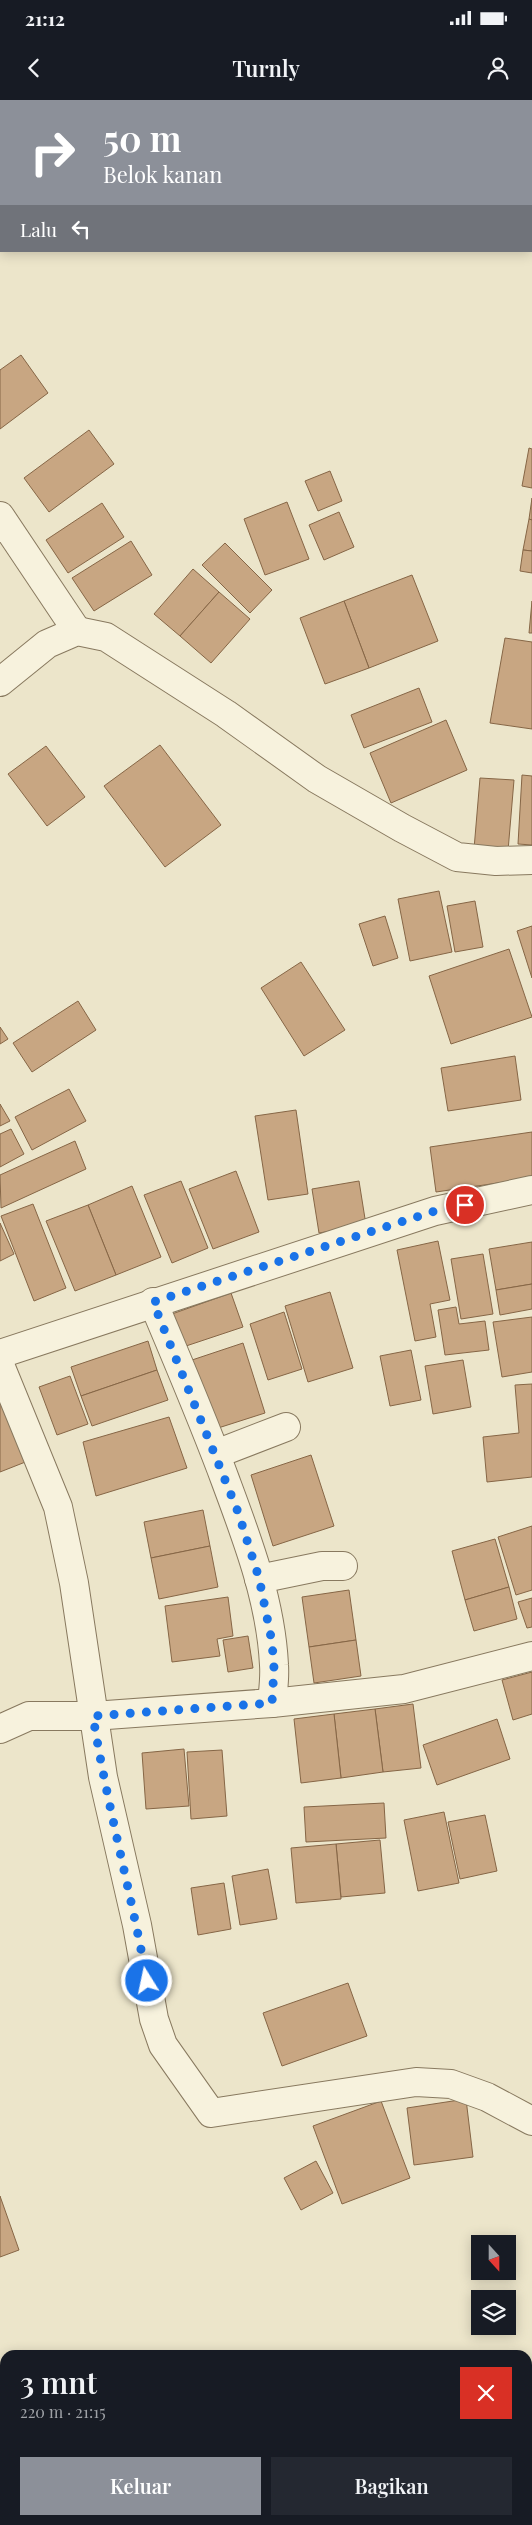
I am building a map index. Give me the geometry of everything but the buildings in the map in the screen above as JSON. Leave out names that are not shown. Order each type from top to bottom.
[{"type":"street","points":[[0,516],[77,631]]},
{"type":"street","points":[[0,682],[47,644],[77,631],[106,637],[226,714],[317,779],[457,857],[496,861],[532,860]]},
{"type":"street","points":[[0,1354],[153,1302],[435,1211],[532,1190]]},
{"type":"street","points":[[153,1302],[216,1454],[238,1512],[259,1578],[272,1642],[274,1668],[272,1703]]},
{"type":"street","points":[[0,1365],[58,1507],[74,1583],[103,1777],[137,1925],[154,2019],[163,2045],[211,2113],[416,2082],[451,2084],[487,2097],[532,2122]]},
{"type":"street","points":[[216,1454],[286,1428]]},
{"type":"street","points":[[259,1578],[322,1566],[343,1566]]},
{"type":"street","points":[[0,1729],[29,1716],[93,1716],[272,1703],[404,1688],[532,1656]]},
{"type":"route","points":[[147,1981],[137,1925],[103,1777],[93,1716],[272,1703],[274,1668],[272,1642],[259,1578],[238,1512],[153,1302],[435,1211],[465,1205]]}]
